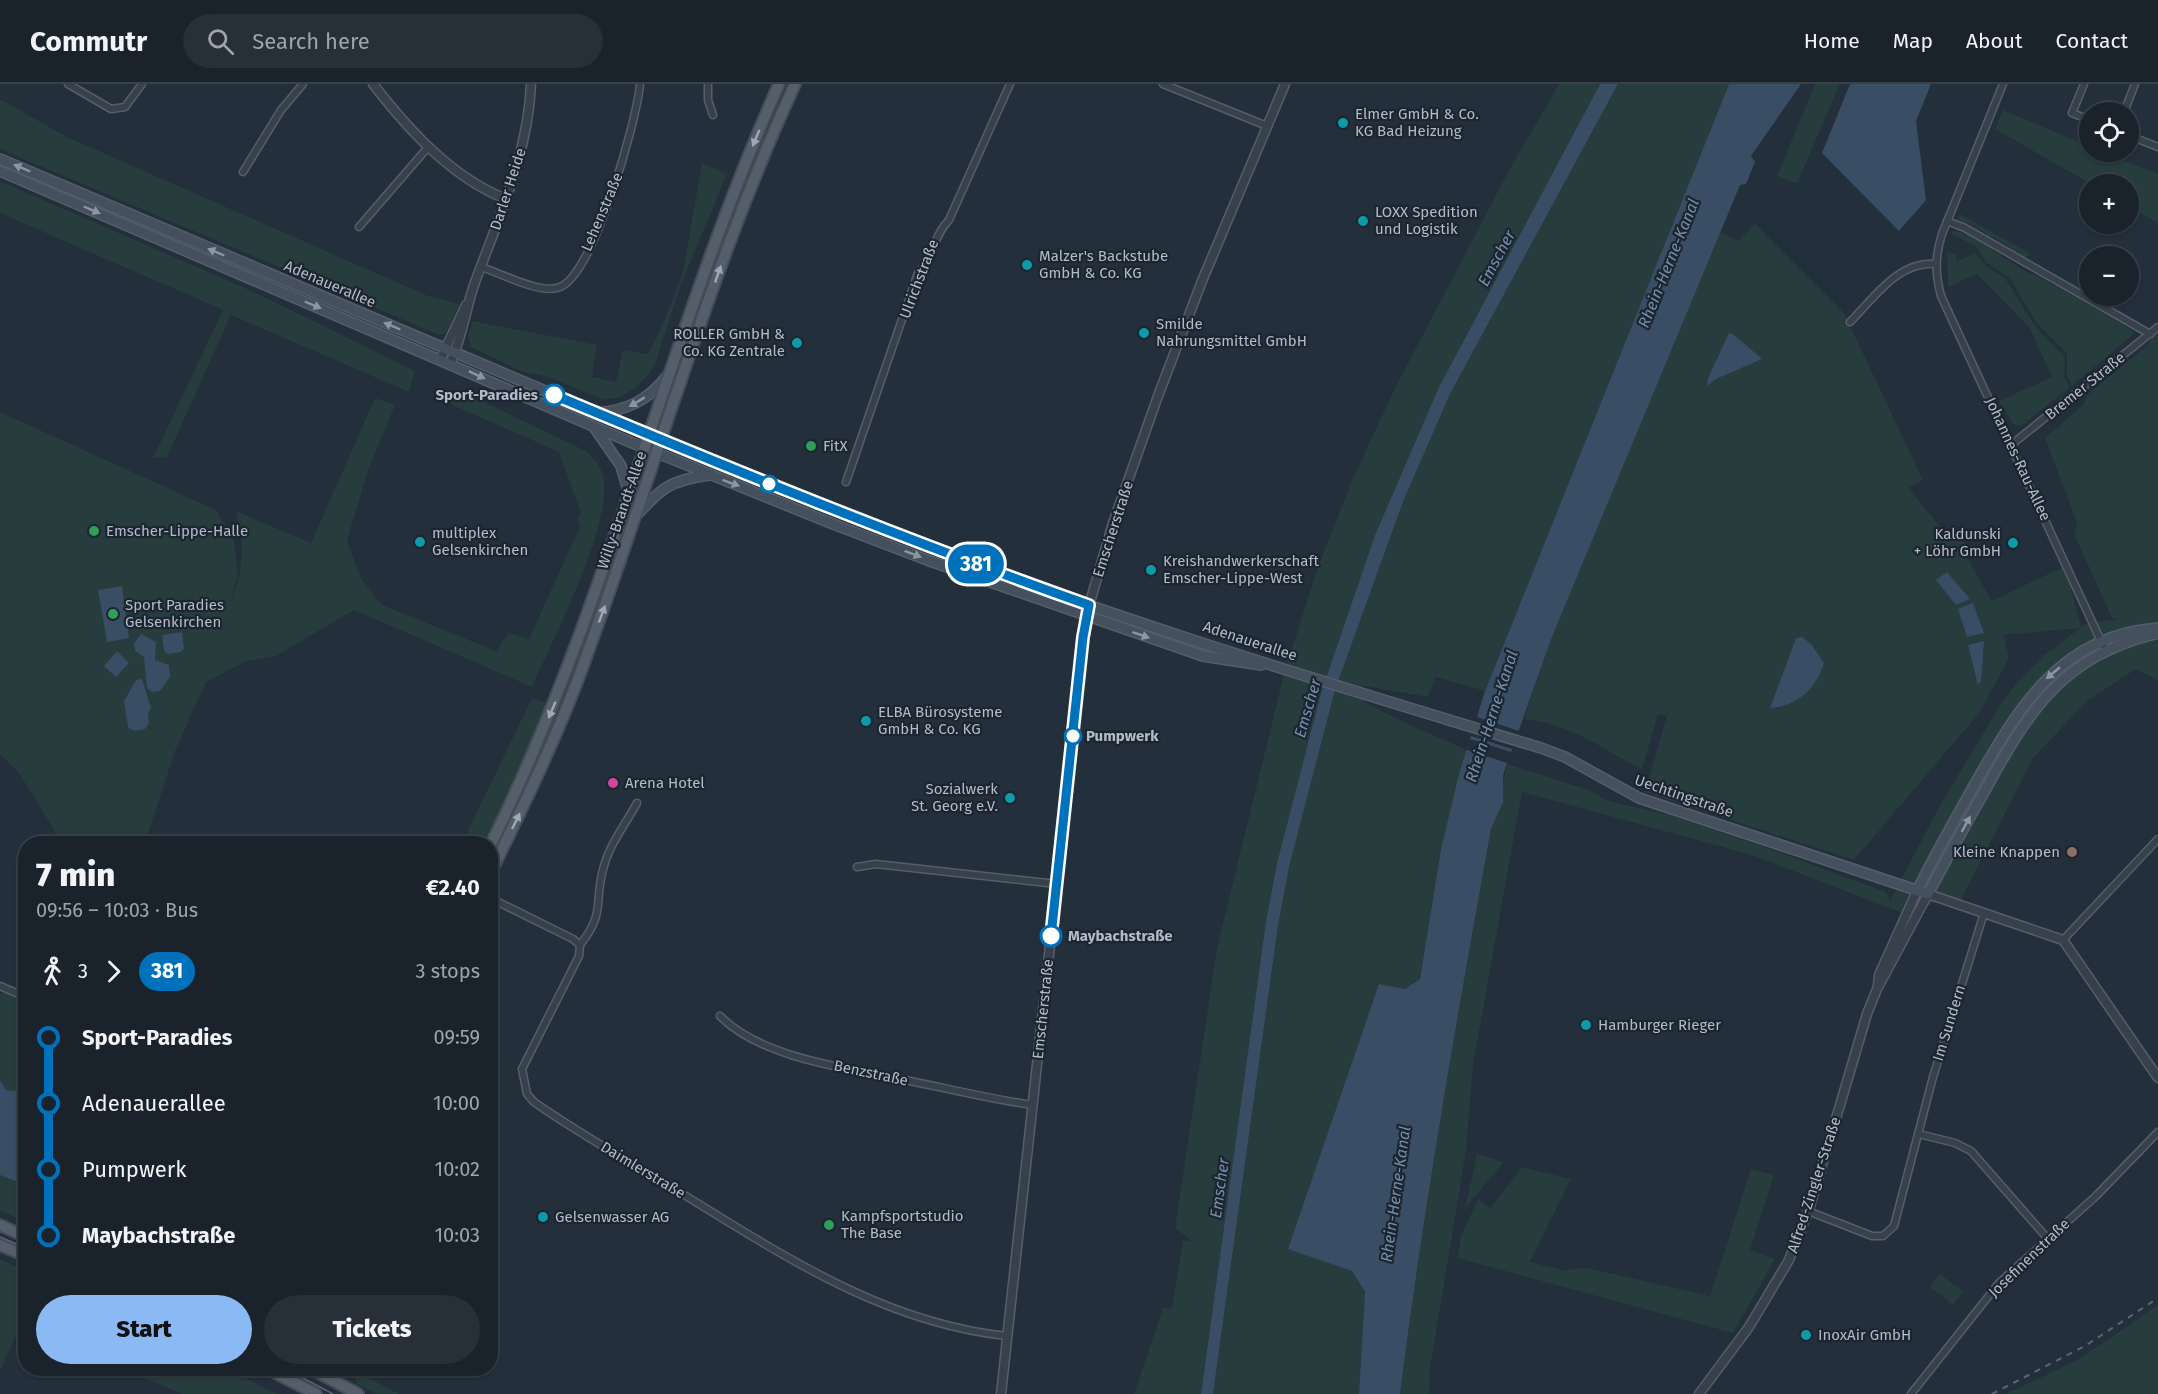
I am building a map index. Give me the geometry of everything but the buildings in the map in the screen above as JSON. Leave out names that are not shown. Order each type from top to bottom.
[{"type":"main road","name":"Willy-Brandt-Allee","points":[[494,836],[563,683],[723,220],[779,84]]},
{"type":"main road","name":"Willy-Brandt-Allee","points":[[498,857],[534,782],[583,665],[729,241],[795,84]]},
{"type":"main road","name":"Adenauerallee","points":[[0,159],[649,436],[928,547],[1089,605],[1299,673]]},
{"type":"main road","name":"Adenauerallee","points":[[0,171],[592,426],[927,560],[1203,656],[1299,673]]},
{"type":"main road","points":[[597,413],[625,409],[639,403],[669,375]]},
{"type":"main road","points":[[592,426],[621,466],[629,495]]},
{"type":"main road","points":[[636,516],[670,484],[687,478],[710,475]]},
{"type":"main road","points":[[1917,891],[1963,805],[2024,704],[2055,670],[2102,642],[2120,635],[2158,628]]},
{"type":"main road","points":[[1928,894],[2010,744],[2032,710],[2063,679],[2106,652],[2158,633]]},
{"type":"main road","name":"Uechtingstraße","points":[[1299,673],[1352,691],[1464,723],[1565,757],[1639,798],[1928,894]]},
{"type":"main road","points":[[0,1225],[18,1233]]},
{"type":"main road","points":[[0,1245],[18,1253]]},
{"type":"main road","points":[[281,1376],[316,1394]]},
{"type":"main road","points":[[325,1376],[358,1394]]},
{"type":"street","points":[[68,84],[111,109],[125,106],[142,84]]},
{"type":"street","points":[[243,172],[281,110],[303,84]]},
{"type":"street","points":[[373,84],[429,146],[482,187],[506,199]]},
{"type":"street","name":"Darler Heide","points":[[445,362],[522,150],[531,84]]},
{"type":"street","name":"Lehenstraße","points":[[481,267],[540,287],[557,288],[568,282],[588,248],[607,207],[628,143],[640,84]]},
{"type":"street","points":[[708,84],[708,100],[713,115]]},
{"type":"street","name":"Ulrichstraße","points":[[846,482],[918,273],[928,264],[937,232],[949,220],[1010,84]]},
{"type":"street","points":[[1163,84],[1267,126]]},
{"type":"street","name":"Emscherstraße","points":[[1000,1394],[1086,615],[1113,523],[1158,396],[1202,281],[1285,84]]},
{"type":"street","name":"Johannes-Rau-Allee","points":[[2003,84],[1947,221],[1937,248],[1935,264],[1941,296],[2106,652]]},
{"type":"street","points":[[2079,115],[2073,113],[2084,84]]},
{"type":"street","points":[[2128,102],[2135,84]]},
{"type":"street","points":[[2139,139],[2158,147]]},
{"type":"street","points":[[359,227],[429,146]]},
{"type":"street","points":[[1947,221],[1965,228],[2150,334]]},
{"type":"street","points":[[1850,322],[1906,267],[1922,263],[1935,264]]},
{"type":"street","name":"Bremer Straße","points":[[2011,445],[2158,327]]},
{"type":"street","name":"Daimlerstraße","points":[[637,803],[607,857],[601,877],[598,915],[593,929],[580,945],[579,957],[522,1069],[527,1094],[534,1102],[768,1247],[829,1281],[905,1314],[949,1326],[1007,1336]]},
{"type":"street","points":[[2158,839],[2063,940],[2158,1078]]},
{"type":"street","points":[[857,867],[876,864],[1057,884]]},
{"type":"street","name":"Alfred-Zingler-Straße","points":[[1699,1394],[1749,1328],[1775,1287],[1809,1211],[1877,989],[1879,975],[1917,891]]},
{"type":"street","name":"Alfred-Zingler-Straße","points":[[1877,989],[1928,894]]},
{"type":"street","name":"Uechtingstraße","points":[[1928,894],[2063,940]]},
{"type":"street","points":[[498,902],[573,939],[580,945]]},
{"type":"street","name":"Im Sundern","points":[[1809,1211],[1872,1236],[1888,1233],[1899,1214],[1936,1068],[1984,913]]},
{"type":"street","points":[[0,986],[18,994]]},
{"type":"street","name":"Benzstraße","points":[[720,1016],[729,1025],[753,1039],[797,1055],[1032,1105]]},
{"type":"street","name":"Josefinenstraße","points":[[1911,1394],[1999,1283],[2096,1196],[2158,1132]]},
{"type":"street","points":[[1919,1134],[1955,1143],[1971,1151],[2048,1239]]},
{"type":"green space","points":[[1559,84],[1600,84],[1439,387],[1375,535],[1321,693],[1277,863],[1266,921],[1201,1394],[1134,1394],[1163,1308],[1172,1308],[1183,1240],[1193,1242],[1175,1228],[1217,948],[1285,670],[1319,564],[1353,478],[1395,388],[1507,174]]},
{"type":"green space","points":[[1618,84],[1729,84],[1485,691],[1436,677],[1428,697],[1364,686],[1358,694],[1365,702],[1397,719],[1467,750],[1441,849],[1420,979],[1405,989],[1379,984],[1352,1271],[1365,1292],[1359,1394],[1213,1394],[1278,926],[1289,867],[1335,690],[1403,502],[1450,394]]},
{"type":"green space","points":[[1815,84],[1840,84],[1797,184],[1777,176]]},
{"type":"green space","points":[[0,99],[67,137],[428,296],[459,304],[446,333],[439,335],[0,149]]},
{"type":"green space","points":[[2003,110],[2079,142],[2079,162],[2129,162],[2158,174],[2158,223],[2139,212],[2139,174],[2079,174],[2079,177],[1995,129]]},
{"type":"green space","points":[[702,163],[727,174],[680,287],[654,367],[638,386],[621,397],[604,400],[549,377],[523,372],[471,347],[468,336],[473,321],[597,345],[592,377],[616,382],[623,350],[648,354],[666,317],[683,272]]},
{"type":"green space","points":[[0,181],[254,292],[415,371],[409,392],[231,315],[167,457],[153,458],[223,310],[0,213]]},
{"type":"green space","points":[[1960,214],[2031,254],[2025,258],[2019,255],[2020,253],[2009,249],[2010,247],[1991,236],[1990,238],[1986,236],[1987,234],[1968,223],[1964,224],[1958,218]]},
{"type":"green space","points":[[1755,224],[1844,313],[1923,480],[1908,488],[1949,537],[1966,530],[1963,551],[1992,601],[2065,566],[2081,627],[2086,624],[2117,619],[2112,618],[2074,534],[2077,523],[2045,438],[2083,405],[2088,394],[2148,345],[2152,332],[2158,336],[2158,680],[2136,669],[2087,701],[2033,758],[1959,904],[1941,899],[1910,916],[1752,855],[1522,792],[1473,1065],[1466,1151],[1430,1368],[1429,1394],[1400,1394],[1430,1182],[1491,829],[1502,804],[1502,785],[1507,764],[1589,790],[1606,800],[1673,816],[1776,851],[1886,892],[1890,901],[1938,809],[1999,707],[2015,685],[2043,656],[2080,628],[2004,635],[2009,658],[1980,712],[1854,860],[1645,792],[1667,716],[1658,714],[1642,770],[1570,731],[1555,725],[1524,719],[1552,637],[1720,231],[1738,241]]},
{"type":"green space","points":[[1953,231],[1971,236],[2024,270],[2079,299],[2079,306],[2091,306],[2135,333],[2072,386],[2067,376],[2067,354],[2035,321],[2010,278],[1986,262],[1975,246],[1952,234]]},
{"type":"green space","points":[[1947,252],[1956,254],[1956,262],[1975,253],[1986,266],[2005,278],[2035,326],[2065,357],[2064,378],[2070,387],[2021,426],[2013,424],[1999,401],[2052,377],[2029,327],[1977,274],[1948,287]]},
{"type":"green space","points":[[457,389],[586,451],[602,472],[603,502],[589,555],[566,614],[532,687],[354,610],[276,656],[247,661],[206,682],[175,751],[147,836],[58,836],[19,773],[0,754],[0,412],[216,510],[234,541],[238,574],[230,604],[238,579],[242,558],[236,511],[311,543],[375,398],[395,405],[367,473],[347,541],[361,578],[382,605],[496,651],[509,633],[529,639],[580,526],[577,518],[581,513],[559,452],[450,404]]},
{"type":"green space","points":[[532,698],[549,704],[489,836],[465,836]]},
{"type":"green space","points":[[18,987],[18,1089],[16,1091],[6,1090],[0,1080],[0,994]]},
{"type":"green space","points":[[1477,1154],[1504,1162],[1465,1208]]},
{"type":"green space","points":[[1522,1167],[1571,1179],[1530,1262],[1563,1270],[1587,1268],[1710,1296],[1751,1169],[1774,1175],[1750,1250],[1775,1259],[1733,1333],[1457,1258],[1461,1236],[1478,1199],[1491,1208]]},
{"type":"green space","points":[[0,1175],[18,1182],[18,1219],[0,1210]]},
{"type":"green space","points":[[0,1259],[18,1268],[18,1330],[0,1371]]},
{"type":"green space","points":[[1940,1274],[1963,1292],[1953,1305],[1930,1287]]},
{"type":"green space","points":[[2158,1305],[2158,1394],[2006,1394],[2079,1359]]},
{"type":"green space","points":[[141,1376],[242,1376],[276,1394],[182,1394]]},
{"type":"green space","points":[[357,1376],[365,1376],[399,1394],[376,1394],[356,1383]]},
{"type":"water","points":[[1600,84],[1618,84],[1450,394],[1403,502],[1335,690],[1289,867],[1278,926],[1213,1394],[1201,1394],[1266,921],[1277,863],[1321,693],[1375,535],[1439,387]]},
{"type":"water","name":"Rhein-Herne-Kanal","points":[[1729,84],[1801,84],[1751,156],[1755,162],[1746,184],[1740,185],[1552,637],[1503,775],[1503,802],[1491,829],[1442,1111],[1400,1394],[1359,1394],[1365,1292],[1352,1271],[1288,1249],[1379,984],[1405,989],[1420,979],[1441,849],[1459,774],[1485,691]]},
{"type":"water","points":[[1850,84],[1931,84],[1916,121],[1926,200],[1899,231],[1822,153]]},
{"type":"water","points":[[1729,333],[1762,359],[1716,379],[1707,386],[1708,378]]},
{"type":"water","points":[[1947,572],[1970,599],[1956,605],[1936,580]]},
{"type":"water","name":"Sport Paradies Gelsenkirchen","points":[[122,586],[129,638],[107,642],[98,590]]},
{"type":"water","points":[[1973,603],[1984,633],[1967,637],[1958,609]]},
{"type":"water","points":[[182,632],[184,649],[181,652],[168,654],[164,651],[162,635]]},
{"type":"water","points":[[141,634],[156,642],[155,660],[169,665],[170,677],[160,691],[152,692],[147,688],[144,657],[135,651],[134,643]]},
{"type":"water","points":[[1802,637],[1811,644],[1824,663],[1821,672],[1811,688],[1797,700],[1780,707],[1770,708],[1796,638]]},
{"type":"water","points":[[1984,641],[1981,681],[1978,685],[1968,645]]},
{"type":"water","points":[[117,651],[129,663],[116,677],[104,666]]},
{"type":"water","points":[[142,679],[151,708],[148,713],[149,723],[145,729],[134,731],[128,727],[124,701],[136,680]]},
{"type":"water","points":[[0,1080],[6,1090],[18,1089],[18,1182],[0,1175]]},
{"type":"pier","points":[[1474,716],[1522,732],[1515,750],[1468,735]]},
{"type":"pier","points":[[1467,738],[1514,753],[1510,764],[1464,749]]},
{"type":"tram line","points":[[0,1237],[18,1245]]},
{"type":"tram line","points":[[299,1376],[333,1394]]},
{"type":"railway","points":[[1992,1394],[2085,1346],[2158,1298]]},
{"type":"bus line","name":"381","points":[[554,395],[662,441],[928,547],[1089,605],[1083,637],[1051,936]]},
{"type":"place","name":"Elmer GmbH & Co. KG Bad Heizung","points":[[1343,123]]},
{"type":"place","name":"LOXX Spedition und Logistik","points":[[1363,221]]},
{"type":"place","name":"Malzer's Backstube GmbH & Co. KG","points":[[1027,265]]},
{"type":"place","name":"Smilde Nahrungsmittel GmbH","points":[[1144,333]]},
{"type":"place","name":"ROLLER GmbH & Co. KG Zentrale","points":[[797,343]]},
{"type":"place","name":"Sport-Paradies","points":[[554,395]]},
{"type":"place","name":"FitX","points":[[811,446]]},
{"type":"place","name":"Emscher-Lippe-Halle","points":[[94,531]]},
{"type":"place","name":"multiplex Gelsenkirchen","points":[[420,542]]},
{"type":"place","name":"Kaldunski + Löhr GmbH","points":[[2013,543]]},
{"type":"place","name":"Kreishandwerkerschaft Emscher-Lippe-West","points":[[1151,570]]},
{"type":"place","name":"Sport Paradies Gelsenkirchen","points":[[113,614]]},
{"type":"place","name":"ELBA Bürosysteme GmbH & Co. KG","points":[[866,721]]},
{"type":"place","name":"Pumpwerk","points":[[1073,736]]},
{"type":"place","name":"Arena Hotel","points":[[613,783]]},
{"type":"place","name":"Sozialwerk St. Georg e.V.","points":[[1010,798]]},
{"type":"place","name":"Kleine Knappen","points":[[2072,852]]},
{"type":"place","name":"Maybachstraße","points":[[1051,936]]},
{"type":"place","name":"Hamburger Rieger","points":[[1586,1025]]},
{"type":"place","name":"Gelsenwasser AG","points":[[543,1217]]},
{"type":"place","name":"Kampfsportstudio The Base","points":[[829,1225]]},
{"type":"place","name":"InoxAir GmbH","points":[[1806,1335]]},
{"type":"water label","name":"Emscher","points":[[1496,258]]},
{"type":"water label","name":"Emscher","points":[[1307,708]]},
{"type":"water label","name":"Emscher","points":[[1219,1188]]}]
